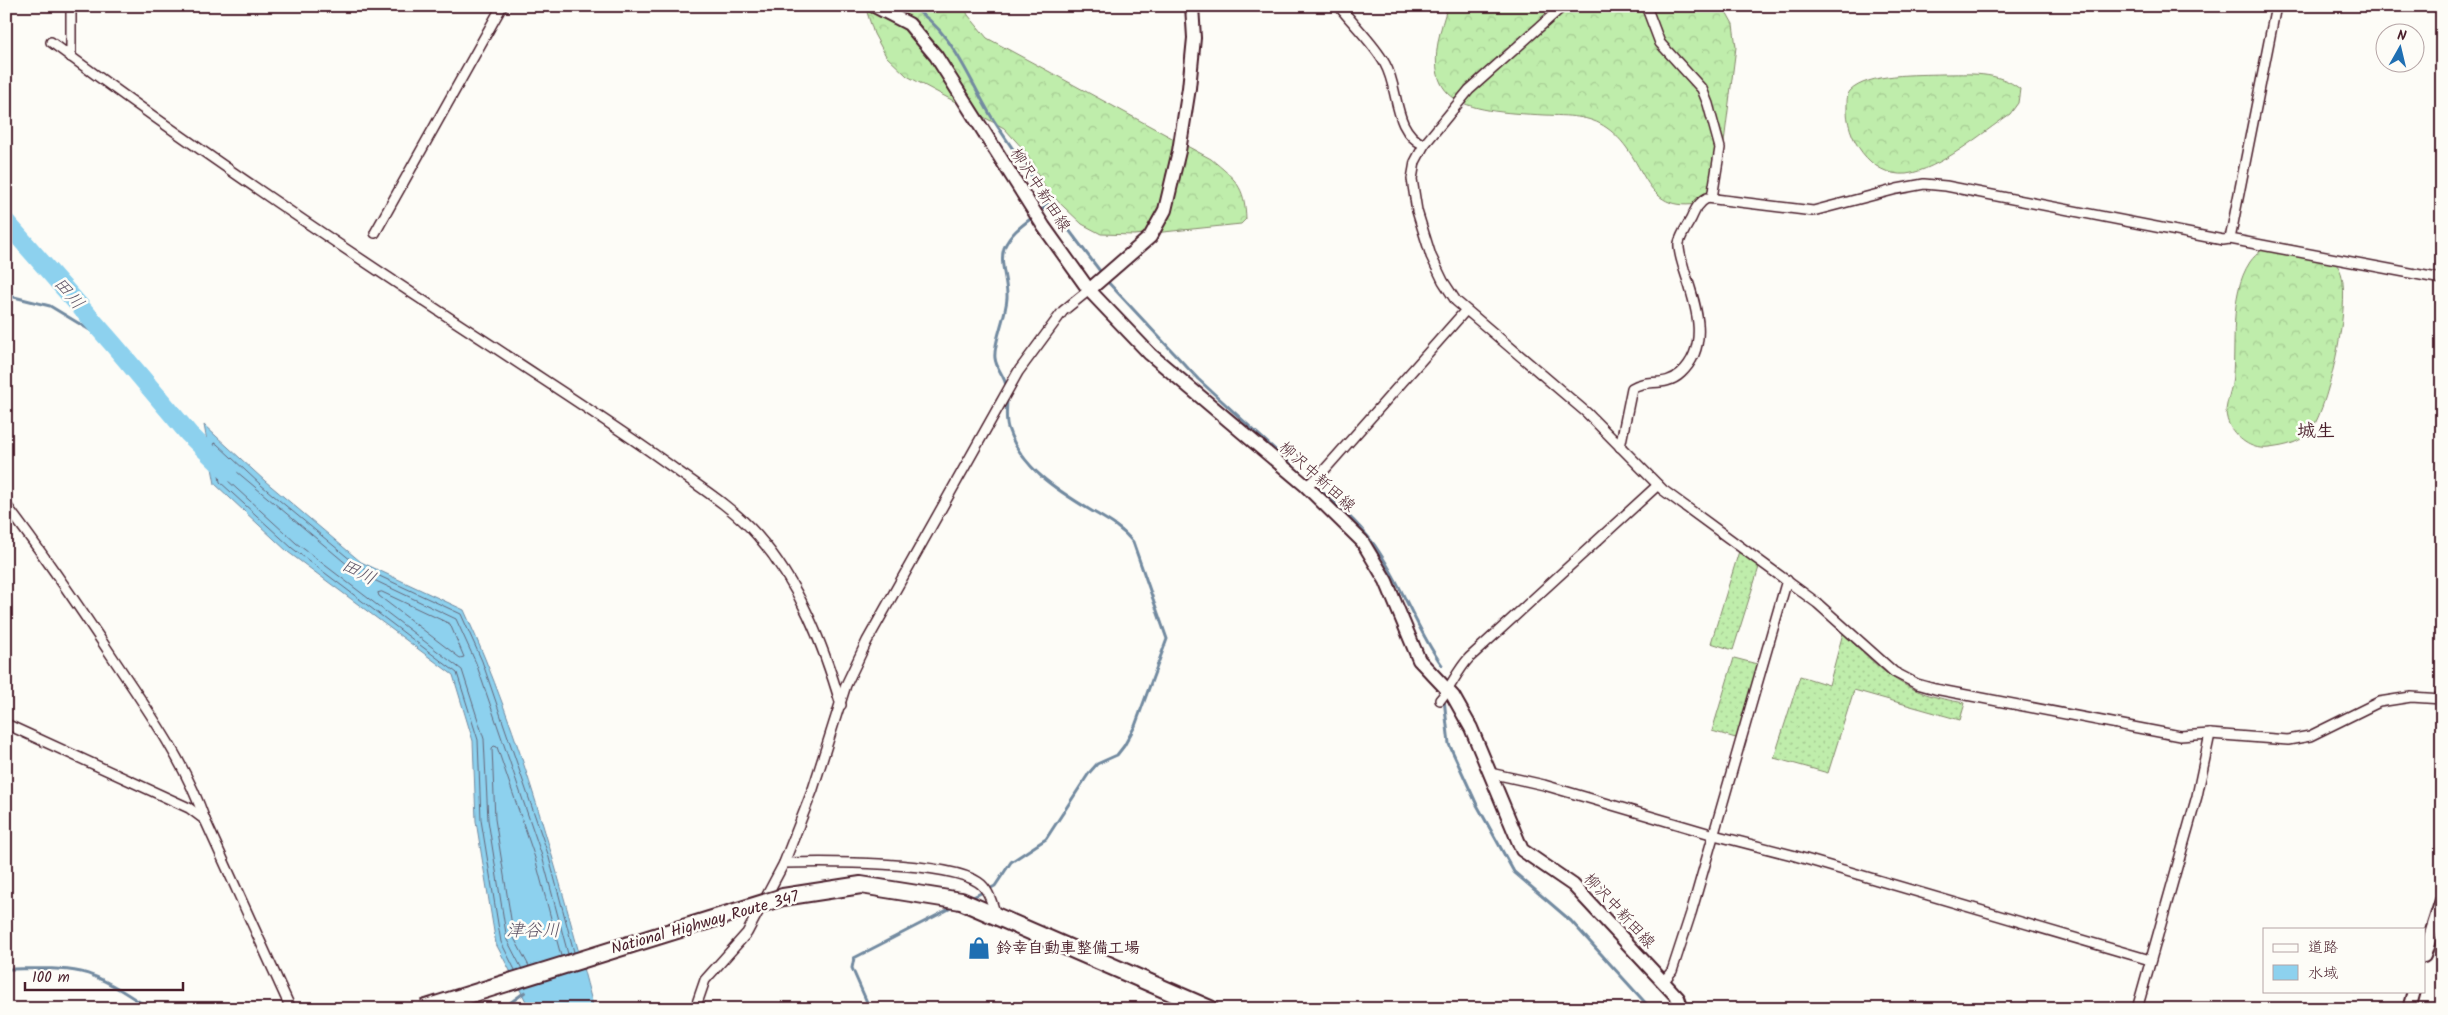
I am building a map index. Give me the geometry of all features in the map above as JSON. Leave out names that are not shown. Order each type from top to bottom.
[{"type":"highway","name":"National Highway Route 347","points":[[423,1009],[783,897],[861,885],[961,901],[1201,1007]]},
{"type":"main road","name":"柳沢中新田線","points":[[874,6],[909,24],[936,56],[1044,227],[1150,354],[1306,486],[1362,541],[1386,580],[1418,660],[1471,728],[1522,850],[1573,885],[1678,998],[1682,1009]]},
{"type":"main road","points":[[1093,286],[1150,237],[1165,210],[1179,151],[1189,88],[1194,38],[1192,6]]},
{"type":"main road","points":[[2426,950],[2442,900]]},
{"type":"main road","points":[[2408,1009],[2414,992]]},
{"type":"street","points":[[71,6],[71,57]]},
{"type":"street","points":[[375,233],[502,6]]},
{"type":"street","points":[[1339,6],[1386,64],[1404,125],[1408,133],[1424,145]]},
{"type":"street","points":[[1563,6],[1469,90],[1424,145],[1415,162],[1412,179],[1417,210],[1435,267],[1456,301],[1566,395],[1658,485],[1788,580],[1817,603],[1894,672],[1916,684],[1935,689],[2180,736],[2210,734],[2288,740],[2310,736],[2379,702],[2411,698],[2442,699]]},
{"type":"street","points":[[1646,6],[1660,42],[1702,89],[1708,104],[1720,148],[1712,198]]},
{"type":"street","points":[[2230,239],[2276,6]]},
{"type":"street","points":[[51,42],[146,113],[646,448],[731,512],[756,533],[774,557],[807,612],[832,676],[841,705]]},
{"type":"street","points":[[1620,447],[1632,388],[1637,385],[1662,383],[1672,379],[1685,369],[1694,351],[1698,332],[1698,313],[1680,255],[1679,242],[1697,206],[1707,198],[1813,211],[1897,189],[1924,184],[1938,185],[2223,240],[2230,239],[2442,279]]},
{"type":"street","points":[[695,1009],[706,980],[747,933],[784,863],[813,789],[846,685],[867,641],[1018,372],[1063,311],[1093,286]]},
{"type":"street","points":[[1306,486],[1319,476],[1466,310]]},
{"type":"street","points":[[1444,695],[1456,674],[1469,658],[1658,485]]},
{"type":"street","points":[[6,505],[43,553],[163,733],[196,794],[205,820],[291,1009]]},
{"type":"street","points":[[1663,982],[1672,971],[1714,835],[1788,580]]},
{"type":"street","points":[[6,724],[188,808],[205,820]]},
{"type":"street","points":[[2137,1009],[2197,796],[2210,734]]},
{"type":"street","points":[[1490,773],[1544,785],[1714,835],[1792,854],[2150,960]]},
{"type":"street","points":[[784,863],[858,863],[920,868],[966,876],[980,883],[991,898],[996,915]]},
{"type":"green space","points":[[865,6],[964,6],[968,15],[987,38],[1211,159],[1237,184],[1241,191],[1246,219],[1241,224],[1134,235],[1101,234],[1082,224],[1047,191],[1025,151],[1004,128],[907,76],[886,56],[874,34]]},
{"type":"green space","points":[[1448,6],[1723,6],[1733,24],[1736,47],[1718,190],[1710,201],[1687,205],[1670,202],[1658,195],[1648,184],[1632,155],[1621,141],[1600,124],[1578,117],[1489,110],[1468,105],[1452,96],[1441,83],[1436,64],[1439,39]]},
{"type":"green space","points":[[1973,74],[2002,79],[2020,89],[2018,103],[2010,114],[1960,150],[1932,166],[1906,174],[1893,173],[1881,169],[1871,162],[1862,153],[1850,130],[1847,105],[1850,91],[1858,85],[1881,78]]},
{"type":"green space","points":[[2277,243],[2311,250],[2328,258],[2339,268],[2343,281],[2342,324],[2326,397],[2312,429],[2303,438],[2293,443],[2269,448],[2258,448],[2247,444],[2238,437],[2229,424],[2226,410],[2232,384],[2236,305],[2243,275],[2256,255]]},
{"type":"green space","points":[[1740,548],[1760,564],[1733,650],[1711,643]]},
{"type":"green space","points":[[1843,633],[1884,671],[1910,688],[1943,699],[1965,703],[1960,720],[1854,690],[1828,773],[1774,758],[1800,676],[1829,685]]},
{"type":"green space","points":[[1734,658],[1761,665],[1739,739],[1712,731]]},
{"type":"water","name":"津谷川","points":[[204,425],[265,481],[361,562],[464,610],[485,658],[521,756],[567,908],[594,1009],[530,1009],[496,944],[476,821],[473,741],[453,675],[288,552],[215,484]]},
{"type":"waterway","points":[[909,6],[924,15],[947,40],[1005,138],[1050,202],[1050,205],[1103,275]]},
{"type":"waterway","points":[[1038,213],[1050,202]]},
{"type":"waterway","points":[[1006,386],[995,358],[996,345],[1007,298],[1003,254],[1006,243],[1013,234],[1033,217]]},
{"type":"waterway","name":"田川","points":[[6,222],[189,434],[228,472]]},
{"type":"waterway","points":[[1106,280],[1198,379],[1308,480]]},
{"type":"waterway","points":[[6,295],[50,306],[113,344]]},
{"type":"waterway","points":[[969,899],[995,886],[1011,862],[1046,839],[1089,773],[1097,764],[1117,755],[1124,746],[1135,726],[1167,639],[1133,542],[1119,528],[1053,486],[1031,466],[1014,442],[1008,428],[1006,417],[1007,398]]},
{"type":"waterway","points":[[1313,484],[1350,517],[1374,545],[1397,582],[1425,638],[1442,665]]},
{"type":"waterway","points":[[1444,699],[1449,744],[1477,805],[1514,872],[1571,921],[1651,1009]]},
{"type":"waterway","points":[[870,1009],[852,968],[854,958],[955,906]]},
{"type":"waterway","points":[[6,969],[72,970],[89,974],[107,982],[150,1009]]},
{"type":"waterway","points":[[509,1009],[510,1003],[525,992]]},
{"type":"place","name":"鈴幸自動車整備工場","points":[[979,948]]},
{"type":"district","name":"城生","points":[[2316,432]]}]
